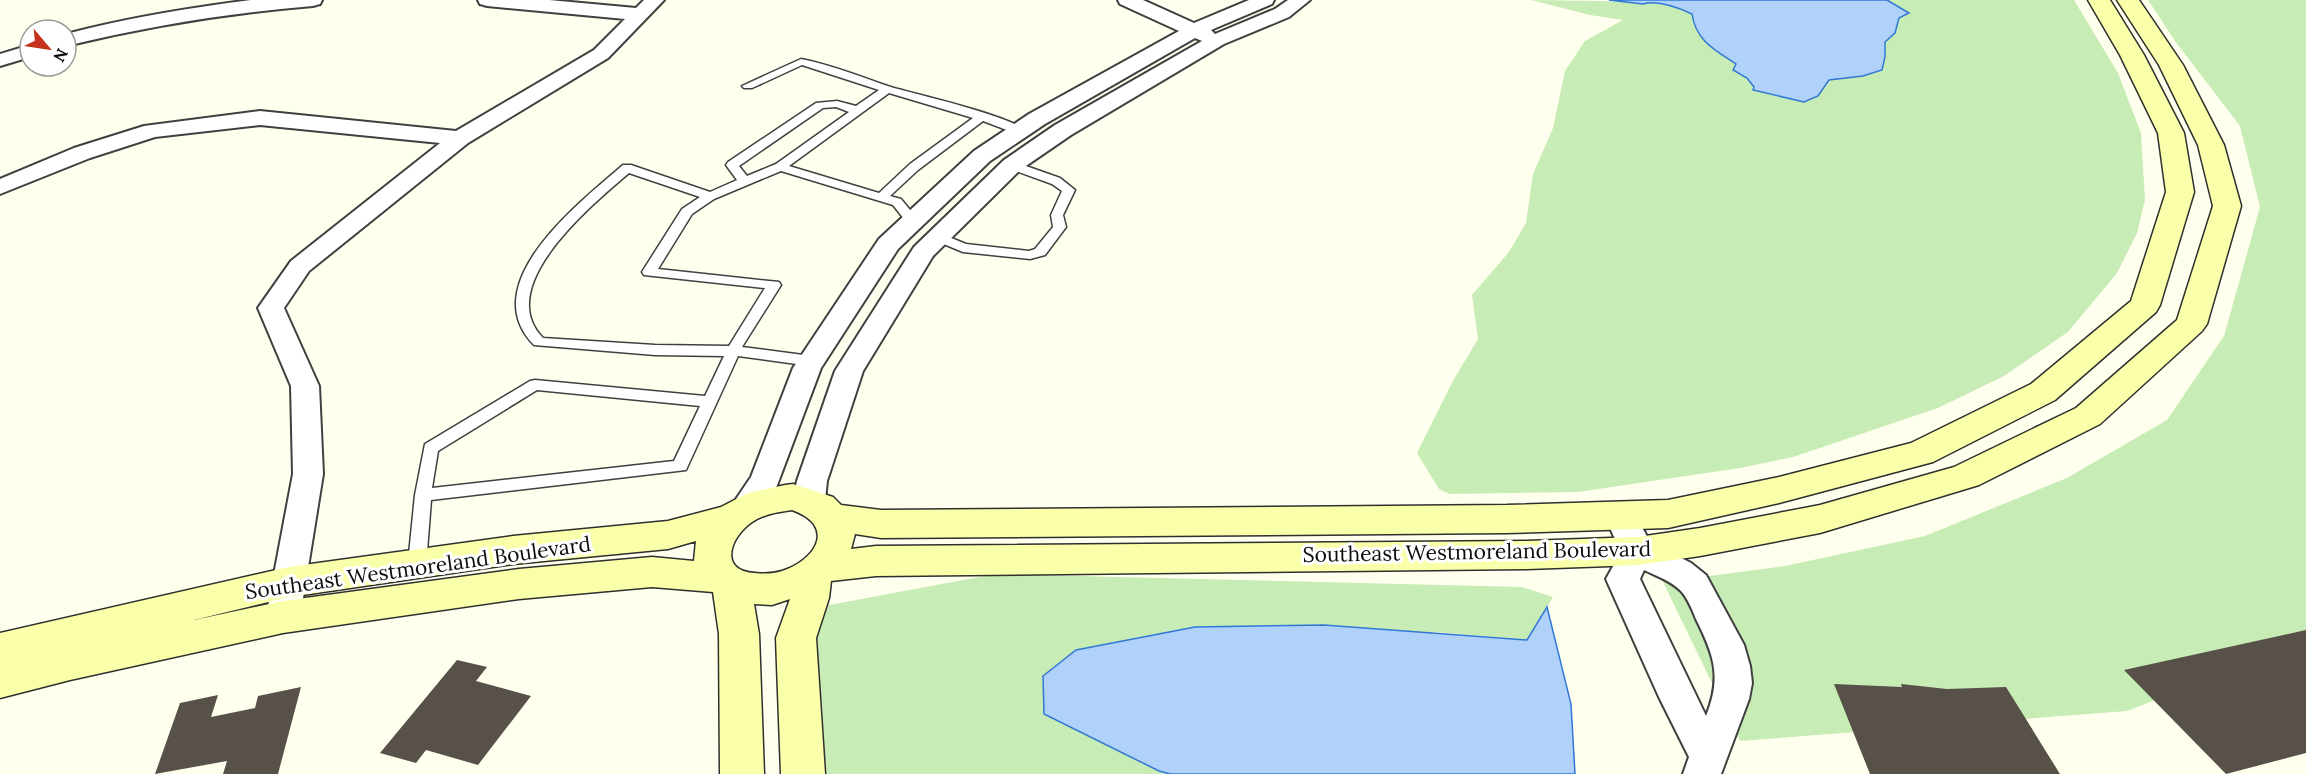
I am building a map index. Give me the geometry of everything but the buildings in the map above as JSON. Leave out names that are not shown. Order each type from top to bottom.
[{"type":"street","points":[[78,36],[103,29],[231,6],[313,0]]},
{"type":"street","points":[[487,0],[647,7]]},
{"type":"street","points":[[1127,0],[1217,40]]},
{"type":"street","points":[[740,513],[765,480],[811,361],[888,244],[982,156],[1020,131],[1195,30],[1265,0]]},
{"type":"street","points":[[727,582],[759,591],[777,590],[794,585],[816,572],[834,550],[838,536],[821,509],[812,481],[853,364],[923,252],[1011,165],[1045,142],[1217,40],[1282,13],[1301,0]]},
{"type":"street","name":"Southeast Westmoreland Boulevard","points":[[821,509],[893,524],[1483,519],[1668,514],[1779,490],[1921,453],[2043,392],[2145,304],[2180,192],[2171,133],[2132,55],[2099,0]]},
{"type":"street","name":"Southeast Westmoreland Boulevard","points":[[816,572],[876,561],[1527,555],[1638,551],[1700,542],[1820,519],[1966,476],[2088,416],[2191,324],[2227,206],[2211,145],[2171,65],[2128,0]]},
{"type":"street","points":[[286,600],[308,474],[305,386],[272,308],[300,266],[460,138],[601,54],[647,7]]},
{"type":"street","points":[[0,60],[18,55]]},
{"type":"street","points":[[0,187],[82,153],[152,131],[260,118],[460,138]]},
{"type":"street","points":[[1020,131],[1045,142]]},
{"type":"street","points":[[913,221],[939,237]]},
{"type":"street","points":[[811,361],[853,364]]},
{"type":"street","points":[[742,774],[739,634],[727,582],[715,569],[712,548],[723,526],[740,513],[775,498],[793,498],[821,509]]},
{"type":"street","name":"Southeast Westmoreland Boulevard","points":[[0,681],[417,564],[513,550],[668,535],[740,513]]},
{"type":"street","points":[[1620,515],[1638,551],[1692,581],[1722,634],[1733,659],[1735,682],[1732,701],[1705,764]]},
{"type":"street","points":[[1638,551],[1623,579],[1705,764]]},
{"type":"street","name":"Southeast Westmoreland Boulevard","points":[[0,650],[286,600],[519,584],[652,572],[727,582]]},
{"type":"street","points":[[803,774],[796,638],[816,572]]},
{"type":"lane","points":[[748,86],[801,62],[982,117],[1020,131]]},
{"type":"lane","points":[[423,495],[680,465],[733,351],[774,285],[649,273],[687,212],[710,196],[780,167],[887,89]]},
{"type":"lane","points":[[745,182],[732,165],[820,105],[837,104],[858,111]]},
{"type":"lane","points":[[881,197],[914,167],[982,117]]},
{"type":"lane","points":[[939,237],[963,248],[1030,255],[1040,252],[1060,227],[1057,215],[1069,190],[1056,181],[1011,165]]},
{"type":"lane","points":[[780,167],[897,202],[913,221]]},
{"type":"lane","points":[[710,196],[627,168],[565,223],[534,265],[521,295],[524,323],[539,342],[655,350],[733,351],[811,361]]},
{"type":"lane","points":[[417,564],[423,495],[431,448],[535,385],[709,402]]},
{"type":"green space","points":[[1531,0],[1667,2],[1693,14],[1721,54],[1736,64],[1733,70],[1747,78],[1754,87],[1753,90],[1804,102],[1829,80],[1845,78],[1885,57],[1884,42],[1895,33],[1899,18],[1909,13],[1887,0],[2074,0],[2118,73],[2141,133],[2145,200],[2137,233],[2117,273],[2068,332],[2004,376],[1938,408],[1793,457],[1740,468],[1578,492],[1450,494],[1439,489],[1417,453],[1454,379],[1478,339],[1472,295],[1509,252],[1526,223],[1533,174],[1553,128],[1565,71],[1585,41],[1623,20],[1590,15]]},
{"type":"green space","points":[[2148,0],[2306,0],[2306,642],[2127,711],[1740,741],[1663,582],[1785,566],[1925,536],[2067,478],[2167,420],[2224,336],[2260,207],[2240,126],[2175,41]]},
{"type":"green space","points":[[995,574],[1522,587],[1553,597],[1528,640],[1436,632],[1044,714],[1159,771],[1170,774],[823,774],[814,638],[824,606]]},
{"type":"water","points":[[1609,0],[1887,0],[1909,13],[1899,18],[1895,33],[1885,42],[1882,70],[1863,76],[1829,80],[1818,96],[1804,102],[1753,90],[1754,87],[1747,78],[1733,70],[1736,64],[1702,38],[1692,14],[1661,4]]},
{"type":"water","points":[[1547,607],[1571,704],[1575,774],[1170,774],[1159,771],[1044,714],[1043,676],[1076,650],[1195,627],[1324,625],[1527,640]]}]
